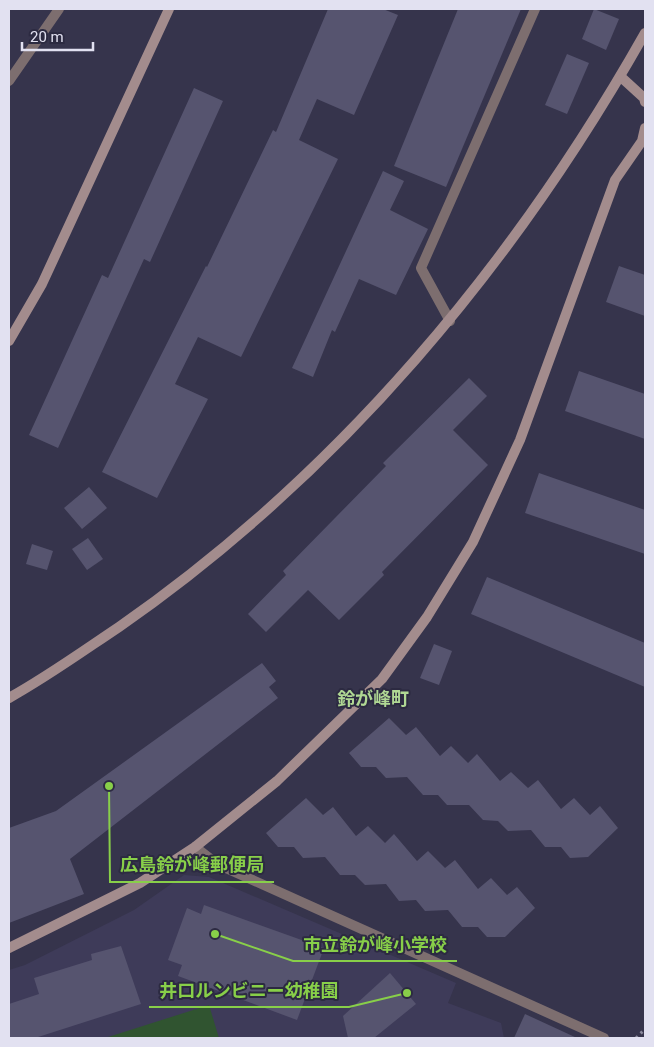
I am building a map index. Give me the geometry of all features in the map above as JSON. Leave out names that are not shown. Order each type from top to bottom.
[{"type":"street","points":[[9,81],[59,9]]},
{"type":"street","points":[[9,341],[42,284],[169,9]]},
{"type":"street","points":[[450,321],[420,268],[535,9]]},
{"type":"street","points":[[9,698],[38,682],[171,590],[261,516],[351,431],[450,321],[505,251],[574,151],[621,77],[645,33]]},
{"type":"street","points":[[621,77],[645,102]]},
{"type":"street","points":[[9,948],[140,884],[195,847],[276,781],[382,679],[427,618],[473,542],[520,440],[615,180],[642,142],[645,128]]},
{"type":"street","points":[[195,847],[217,864],[604,1038]]},
{"type":"path","points":[[636,1038],[645,1029]]},
{"type":"shaded area","points":[[184,875],[209,877],[456,983],[448,1003],[501,1023],[504,1038],[9,1038],[9,970],[25,965],[134,910]]},
{"type":"green space","points":[[209,1005],[219,1038],[105,1038]]},
{"type":"building","points":[[328,9],[383,9],[398,15],[354,115],[317,99],[299,140],[338,159],[241,357],[198,337],[175,384],[208,399],[157,498],[102,472],[207,267],[273,130],[276,132]]},
{"type":"building","points":[[458,9],[521,9],[446,187],[394,166]]},
{"type":"building","points":[[594,9],[619,19],[606,50],[582,39]]},
{"type":"building","points":[[567,54],[589,63],[567,114],[545,105]]},
{"type":"building","points":[[194,88],[223,101],[150,262],[144,259],[58,448],[29,435],[102,275],[108,278]]},
{"type":"building","points":[[383,171],[404,181],[390,210],[428,229],[396,295],[359,279],[335,332],[332,330],[313,377],[292,368]]},
{"type":"building","points":[[619,266],[645,275],[645,316],[606,302]]},
{"type":"building","points":[[579,371],[645,394],[645,439],[565,411]]},
{"type":"building","points":[[469,378],[487,396],[453,430],[488,465],[382,572],[384,575],[339,620],[308,590],[266,632],[248,614],[286,575],[283,571],[386,466],[383,463]]},
{"type":"building","points":[[539,473],[645,510],[645,554],[525,513]]},
{"type":"building","points":[[89,487],[107,508],[82,529],[64,508]]},
{"type":"building","points":[[88,538],[103,559],[87,570],[72,549]]},
{"type":"building","points":[[32,544],[53,551],[47,570],[26,564]]},
{"type":"building","points":[[487,577],[645,643],[645,687],[471,614]]},
{"type":"building","points":[[434,644],[452,651],[439,685],[420,678]]},
{"type":"building","points":[[262,663],[276,681],[269,687],[278,698],[70,859],[84,894],[9,923],[9,828],[56,811]]},
{"type":"building","points":[[389,718],[406,735],[416,727],[440,756],[451,746],[468,763],[477,754],[500,781],[511,772],[528,788],[538,780],[561,809],[574,798],[590,815],[600,806],[618,828],[588,857],[570,858],[561,847],[545,847],[531,830],[508,831],[498,821],[483,820],[469,805],[447,805],[438,795],[423,795],[407,777],[386,778],[376,767],[361,767],[349,753]]},
{"type":"building","points":[[306,798],[323,815],[333,807],[356,836],[368,826],[385,843],[394,834],[417,861],[428,851],[445,868],[455,860],[478,889],[491,878],[507,895],[517,887],[535,908],[505,937],[487,937],[478,927],[462,927],[448,910],[425,911],[416,900],[399,901],[386,884],[365,885],[355,875],[340,875],[325,857],[303,858],[294,847],[278,847],[266,833]]},
{"type":"building","points":[[204,905],[324,948],[297,1020],[178,976],[182,965],[168,960],[187,908],[201,914]]},
{"type":"building","points":[[121,946],[141,1004],[35,1038],[9,1038],[9,1004],[39,994],[34,978],[92,960],[91,954]]},
{"type":"building","points":[[390,973],[416,1004],[374,1038],[348,1038],[343,1016]]},
{"type":"building","points":[[525,1014],[577,1038],[514,1038]]},
{"type":"place","name":"広島鈴が峰郵便局","points":[[109,786]]},
{"type":"place","name":"市立鈴が峰小学校","points":[[215,934]]},
{"type":"place","name":"井口ルンビニー幼稚園","points":[[407,993]]},
{"type":"district","name":"鈴が峰町","points":[[373,698]]}]
